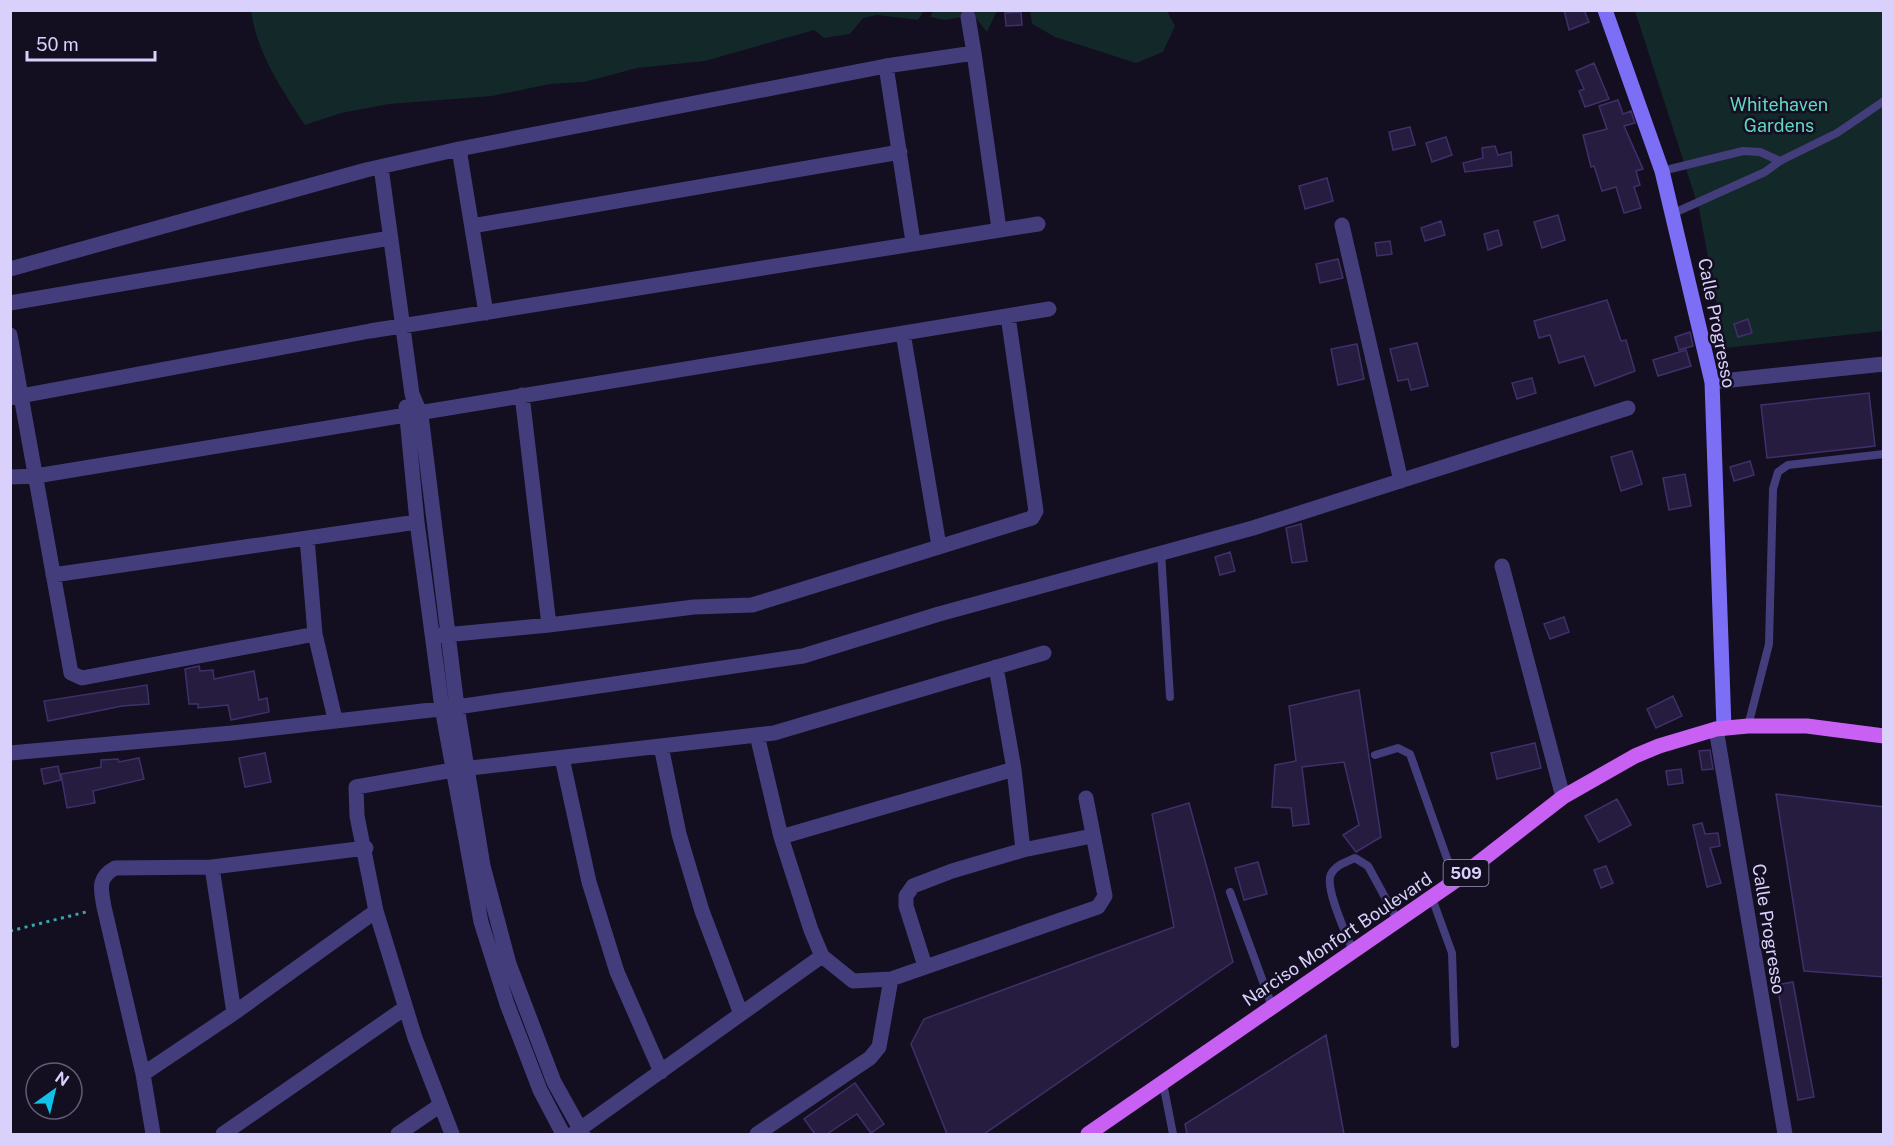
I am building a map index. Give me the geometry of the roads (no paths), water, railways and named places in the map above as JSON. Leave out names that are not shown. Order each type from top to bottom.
[{"type":"main road","name":"Calle Progresso","points":[[1605,10],[1662,171],[1674,213],[1712,382],[1720,728]]},
{"type":"main road","name":"Narciso Monfort Boulevard","points":[[1088,1134],[1455,882],[1563,796],[1635,756],[1720,728],[1807,726],[1884,736]]},
{"type":"street","points":[[968,17],[999,229]]},
{"type":"street","points":[[10,269],[381,167],[459,149],[886,66],[974,53]]},
{"type":"street","points":[[886,66],[913,242]]},
{"type":"street","points":[[459,149],[486,313]]},
{"type":"street","points":[[472,226],[900,152]]},
{"type":"street","points":[[381,167],[412,394],[421,414],[440,636],[481,922],[536,1080],[563,1134]]},
{"type":"street","points":[[16,398],[402,327],[913,242],[1038,224]]},
{"type":"street","points":[[1342,225],[1401,481]]},
{"type":"street","points":[[10,303],[390,238]]},
{"type":"street","points":[[10,477],[36,476],[405,417],[522,395],[1049,309]]},
{"type":"street","points":[[440,636],[694,607],[735,607],[769,601],[1035,515],[1008,316]]},
{"type":"street","points":[[903,333],[939,546]]},
{"type":"street","points":[[10,335],[16,398],[36,476],[71,673],[75,677],[82,678],[315,634]]},
{"type":"street","points":[[1712,382],[1884,364]]},
{"type":"street","points":[[412,394],[405,417],[417,522],[440,636]]},
{"type":"street","points":[[522,395],[549,625]]},
{"type":"street","points":[[10,753],[232,733],[449,707],[803,656],[939,614],[1253,528],[1628,408]]},
{"type":"street","points":[[53,575],[417,522]]},
{"type":"street","points":[[307,538],[315,634],[335,719]]},
{"type":"street","points":[[1502,566],[1563,796]]},
{"type":"street","points":[[452,1134],[405,1008],[376,911],[366,848],[357,816],[356,787],[459,770],[774,733],[1044,653]]},
{"type":"street","points":[[996,667],[1014,769],[1023,850]]},
{"type":"street","name":"Calle Progresso","points":[[1720,728],[1785,1134]]},
{"type":"street","points":[[757,735],[781,837],[811,930],[822,956],[853,981],[891,979],[1098,907],[1105,896],[1086,798]]},
{"type":"street","points":[[661,746],[679,834],[702,911],[741,1014]]},
{"type":"street","points":[[562,758],[589,882],[614,961],[661,1072]]},
{"type":"street","points":[[781,837],[1014,769]]},
{"type":"street","points":[[459,770],[509,964],[554,1082],[579,1133],[822,956]]},
{"type":"street","points":[[925,966],[906,906],[906,896],[913,886],[951,871],[1023,850],[1092,836]]},
{"type":"street","points":[[153,1134],[143,1074],[104,907],[100,882],[105,874],[115,868],[212,867],[366,848]]},
{"type":"street","points":[[212,867],[234,1013]]},
{"type":"street","points":[[143,1074],[234,1013],[376,911]]},
{"type":"street","points":[[757,1134],[870,1058],[879,1047],[891,979]]},
{"type":"street","points":[[223,1134],[405,1008]]},
{"type":"street","points":[[398,1134],[440,1106]]},
{"type":"lane","points":[[1674,213],[1752,179],[1780,161],[1837,133],[1884,101]]},
{"type":"lane","points":[[1662,171],[1743,151],[1760,153],[1780,161]]},
{"type":"lane","points":[[1748,726],[1769,644],[1773,489],[1778,472],[1788,465],[1884,454]]},
{"type":"lane","points":[[1161,552],[1170,697]]},
{"type":"lane","points":[[1375,755],[1398,748],[1410,754],[1455,882]]},
{"type":"lane","points":[[1353,951],[1330,888],[1330,875],[1340,864],[1355,858],[1368,866],[1398,921]]},
{"type":"lane","points":[[1230,892],[1272,1006]]},
{"type":"lane","points":[[1432,898],[1452,953],[1455,1044]]},
{"type":"lane","points":[[1163,1083],[1173,1134]]},
{"type":"park label","name":"Whitehaven Gardens","points":[[1779,114]]}]
